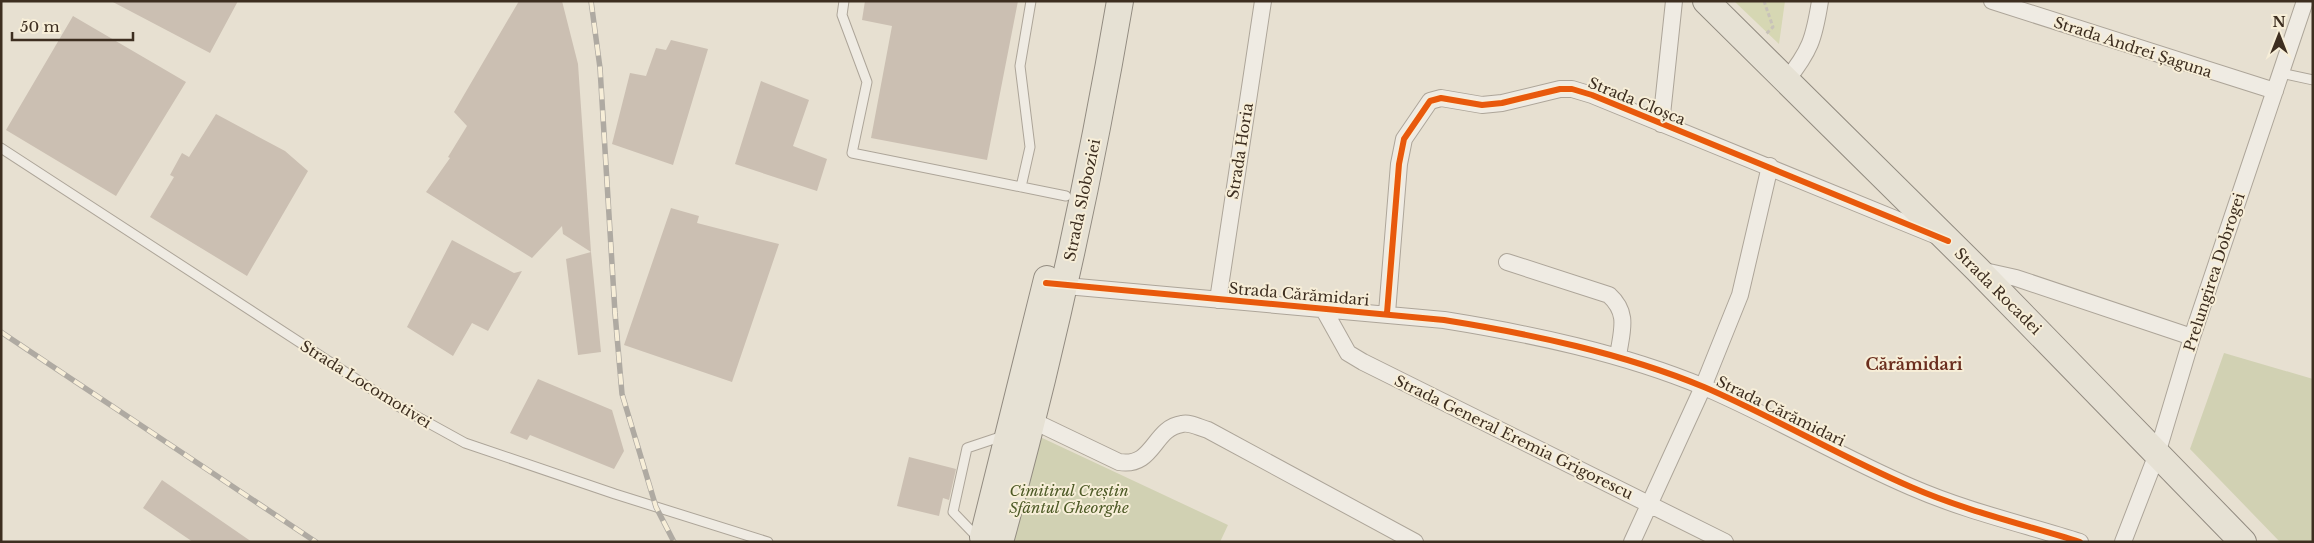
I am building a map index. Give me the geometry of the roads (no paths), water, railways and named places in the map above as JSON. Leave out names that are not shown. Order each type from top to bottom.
[{"type":"main road","name":"Strada Sloboziei","points":[[1055,285],[1066,196],[1102,1]]},
{"type":"main road","name":"Strada Sloboziei","points":[[982,542],[1018,424],[1096,140],[1120,1]]},
{"type":"main road","name":"Strada Rocadei","points":[[1706,1],[1753,50],[1977,269],[2243,542]]},
{"type":"main road","name":"Strada Sloboziei","points":[[1000,542],[1018,424]]},
{"type":"street","name":"Strada Horia","points":[[1218,300],[1263,1]]},
{"type":"street","points":[[1660,124],[1674,1]]},
{"type":"street","points":[[1786,81],[1805,58],[1815,33],[1820,1]]},
{"type":"street","name":"Strada Andrei Șaguna","points":[[1992,1],[2274,91]]},
{"type":"street","name":"Prelungirea Dobrogei","points":[[2123,542],[2157,454],[2192,337],[2305,1]]},
{"type":"street","name":"Strada Cloșca","points":[[1387,313],[1395,201],[1404,139],[1430,101],[1441,98],[1482,105],[1502,103],[1560,89],[1572,89],[1592,94],[1660,124],[1770,166],[1948,241]]},
{"type":"street","points":[[1632,542],[1703,387],[1740,295],[1770,166]]},
{"type":"street","points":[[1507,262],[1609,295],[1620,305],[1622,326],[1618,357]]},
{"type":"street","points":[[1977,269],[2016,278],[2192,337]]},
{"type":"street","name":"Strada Cărămidari","points":[[1055,285],[1324,310],[1387,313],[1498,329],[1618,357],[1703,387],[1910,487],[1968,510],[2080,542]]},
{"type":"street","name":"Strada General Eremia Grigorescu","points":[[1324,310],[1348,353],[1725,542]]},
{"type":"street","points":[[1018,424],[1119,462],[1127,463],[1138,462],[1171,427],[1183,423],[1195,426],[1208,430],[1415,542]]},
{"type":"lane","points":[[844,1],[842,15],[867,82],[852,153],[1066,196]]},
{"type":"lane","points":[[1021,187],[1030,147],[1020,66],[1031,1]]},
{"type":"lane","points":[[2281,73],[2313,80]]},
{"type":"lane","name":"Strada Locomotivei","points":[[1,148],[396,405],[465,443],[541,470],[768,542]]},
{"type":"lane","points":[[982,542],[952,512],[967,448],[1018,424]]},
{"type":"railway","points":[[591,1],[600,68],[615,313],[622,394],[656,507],[674,542]]},
{"type":"railway","points":[[1,332],[316,542]]},
{"type":"district","name":"Cărămidari","points":[[1914,364]]},
{"type":"park label","name":"Cimitirul Creștin Sfântul Gheorghe","points":[[1069,498]]}]
